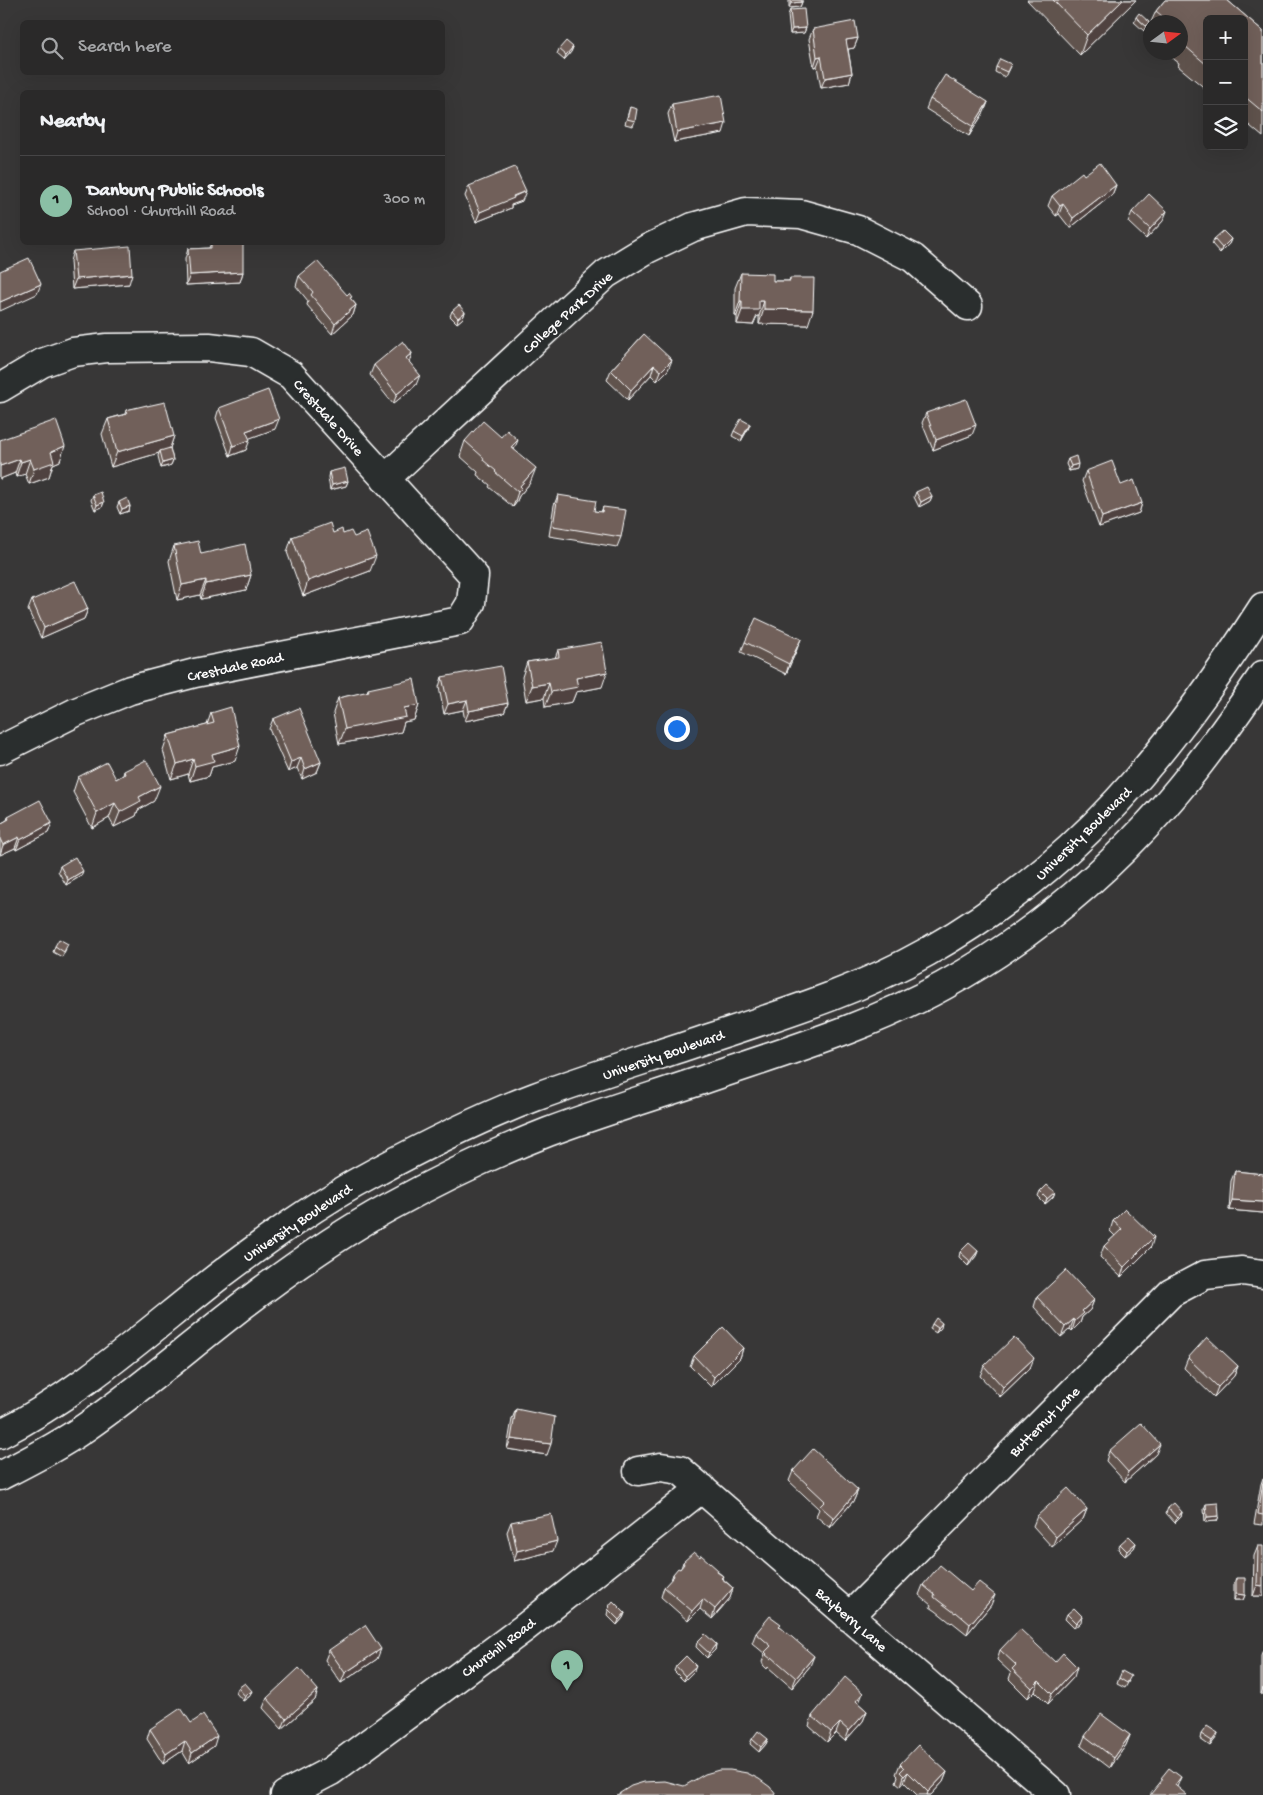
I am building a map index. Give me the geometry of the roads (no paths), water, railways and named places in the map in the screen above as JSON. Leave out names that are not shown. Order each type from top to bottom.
[{"type":"street","name":"College Park Drive","points":[[385,479],[606,274],[647,249],[693,227],[746,212],[801,214],[858,230],[913,258],[968,306]]},
{"type":"street","name":"Crestdale Drive","points":[[0,388],[42,363],[73,352],[108,348],[209,347],[251,352],[291,375],[474,576],[471,602]]},
{"type":"street","name":"Crestdale Road","points":[[0,750],[76,712],[130,690],[194,673],[460,621],[471,602]]},
{"type":"street","name":"University Boulevard","points":[[0,1434],[64,1397],[270,1238],[319,1205],[377,1171],[477,1121],[533,1098],[830,996],[924,954],[971,926],[1014,896],[1057,862],[1135,784],[1209,688],[1263,607]]},
{"type":"street","points":[[0,1476],[39,1456],[85,1428],[292,1269],[339,1236],[387,1208],[492,1155],[546,1133],[844,1031],[896,1009],[942,986],[990,958],[1036,926],[1074,896],[1125,848],[1163,808],[1202,760],[1263,675]]},
{"type":"street","name":"Butternut Lane","points":[[849,1617],[1171,1293],[1205,1275],[1242,1271],[1263,1274]]},
{"type":"street","name":"Bayberry Lane","points":[[638,1472],[661,1467],[680,1470],[1056,1795]]},
{"type":"street","name":"Churchill Road","points":[[285,1795],[331,1770],[507,1641],[702,1488]]},
{"type":"place","name":"Danbury Public Schools","points":[[567,1691]]}]
